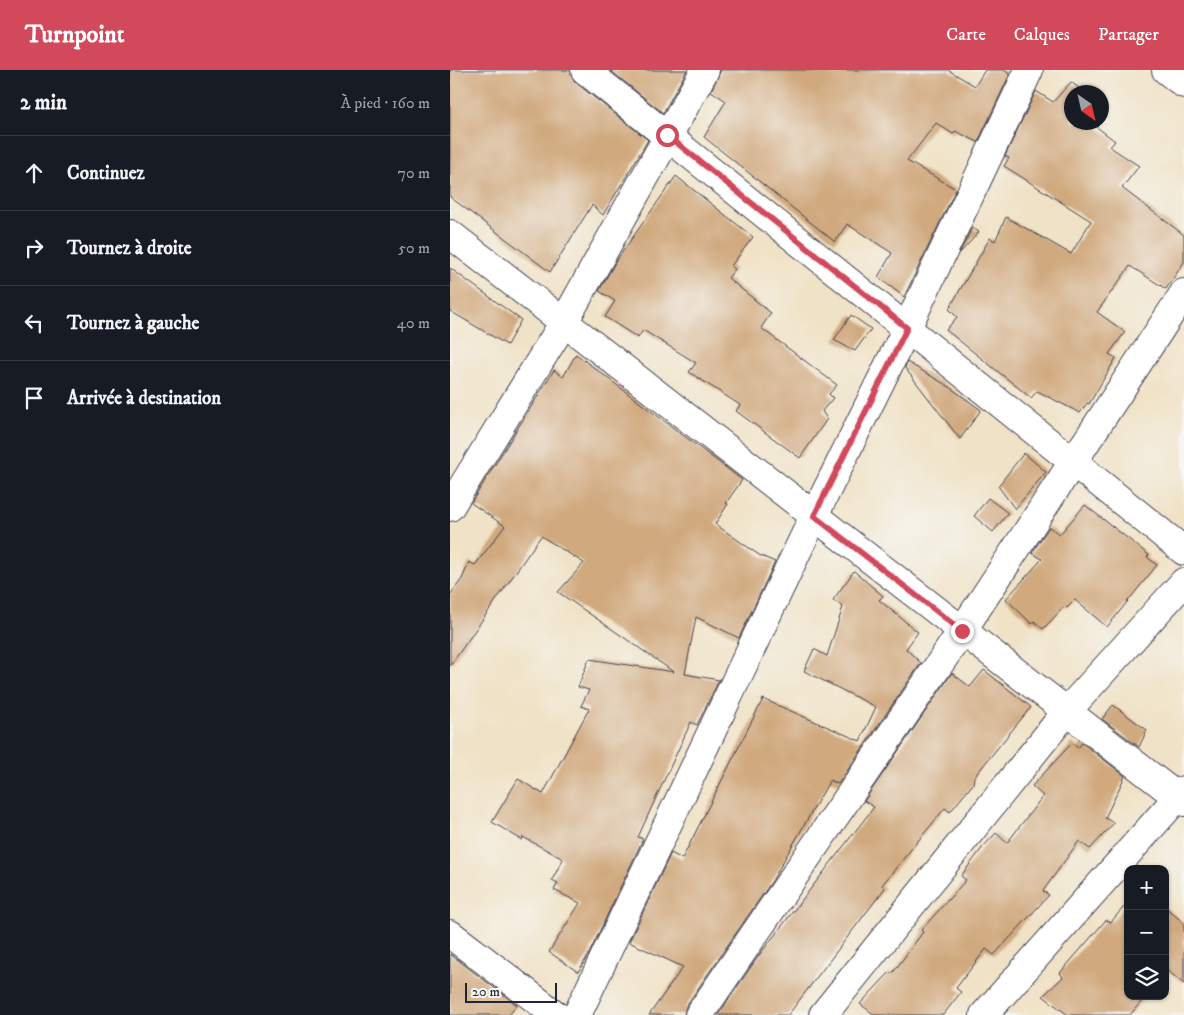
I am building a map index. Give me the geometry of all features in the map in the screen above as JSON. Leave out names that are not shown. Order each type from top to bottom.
[{"type":"street","points":[[586,70],[1184,551]]},
{"type":"street","points":[[450,508],[564,322],[705,70]]},
{"type":"street","points":[[576,1015],[814,516],[907,328],[1029,70]]},
{"type":"street","points":[[1166,70],[1184,84]]},
{"type":"street","points":[[450,234],[962,631],[1182,796],[984,1015]]},
{"type":"street","points":[[699,1015],[962,631],[1184,292]]},
{"type":"street","points":[[823,1015],[1067,711],[1184,582]]},
{"type":"street","points":[[450,934],[556,1015]]},
{"type":"building","points":[[450,70],[570,70],[575,82],[648,140],[603,215],[592,205],[550,272],[450,197]]},
{"type":"building","points":[[610,70],[687,70],[663,113]]},
{"type":"building","points":[[721,70],[948,70],[975,86],[985,70],[1004,70],[1010,74],[978,142],[955,131],[953,134],[936,123],[907,161],[956,189],[904,297],[878,277],[892,253],[847,224],[835,242],[704,137],[726,101],[711,91]]},
{"type":"building","points":[[1064,90],[1064,130],[1101,130],[1115,141],[1110,147],[1139,166],[1122,188],[1184,235],[1184,262],[1166,289],[1130,266],[1097,312],[1125,332],[1109,354],[1116,358],[1089,404],[1087,403],[1080,413],[1037,391],[1031,398],[946,330],[957,317],[949,309],[990,238],[995,241],[1006,217],[1071,254],[1091,221],[1004,166],[1009,158],[1005,156],[1036,91],[1053,102]]},
{"type":"building","points":[[676,176],[753,237],[731,266],[735,269],[728,278],[771,313],[761,328],[837,385],[829,394],[833,398],[822,411],[827,419],[800,458],[736,411],[740,405],[689,372],[696,363],[643,330],[638,338],[605,317],[615,301],[599,291],[616,261]]},
{"type":"building","points":[[972,228],[979,232],[959,254]]},
{"type":"building","points":[[450,268],[521,320],[507,345],[450,311]]},
{"type":"building","points":[[851,315],[871,329],[855,351],[834,340]]},
{"type":"building","points":[[576,354],[742,480],[726,503],[728,504],[715,524],[759,555],[775,562],[739,638],[696,617],[685,674],[719,680],[697,725],[691,722],[638,837],[643,839],[589,954],[578,972],[549,952],[580,903],[554,890],[558,883],[552,880],[563,859],[523,837],[522,840],[492,822],[518,779],[543,794],[589,709],[581,706],[589,690],[578,687],[589,659],[674,672],[558,592],[584,563],[541,536],[450,666],[450,595],[462,579],[469,562],[475,565],[505,526],[471,503],[554,370],[563,377]]},
{"type":"building","points":[[907,362],[948,386],[981,410],[960,439],[905,368]]},
{"type":"building","points":[[1024,453],[1046,472],[1015,509],[998,486]]},
{"type":"building","points":[[988,498],[1008,513],[993,532],[974,516]]},
{"type":"building","points":[[1085,505],[1149,555],[1147,557],[1157,565],[1107,627],[1075,600],[1067,608],[1065,606],[1043,629],[1034,621],[1032,624],[1006,599],[1042,559],[1032,553],[1049,527],[1060,534]]},
{"type":"building","points":[[854,571],[883,596],[879,600],[918,632],[906,649],[921,663],[838,784],[830,780],[772,881],[686,1006],[684,1015],[649,1015],[683,967],[629,942],[671,853],[682,859],[763,699],[860,741],[876,707],[804,671],[814,649],[827,656],[843,607],[833,600]]},
{"type":"building","points":[[984,670],[1031,707],[974,777],[973,784],[950,812],[945,808],[882,885],[885,888],[788,1015],[718,1015],[757,958],[874,807],[864,801],[952,673],[970,687]]},
{"type":"building","points":[[1113,705],[1147,730],[1139,747],[1102,719]]},
{"type":"building","points":[[1072,743],[1078,748],[1082,743],[1125,776],[1105,818],[1114,823],[1090,849],[1079,841],[1043,891],[1049,895],[994,955],[986,949],[956,988],[961,992],[943,1015],[875,1015],[860,1004],[890,972],[892,974],[923,932],[921,930],[966,880],[961,876],[983,847],[996,833],[1007,843],[1043,796],[1032,786]]},
{"type":"building","points":[[1124,907],[1124,1000],[1143,1000],[1130,1015],[1068,1015],[1043,996],[1063,977],[1060,973],[1106,920],[1111,922]]},
{"type":"building","points":[[1169,910],[1184,923],[1184,984],[1169,972]]},
{"type":"building","points":[[450,954],[517,1005],[509,1015],[450,1015]]},
{"type":"route","points":[[667,135],[907,328],[814,516],[962,631]]}]
